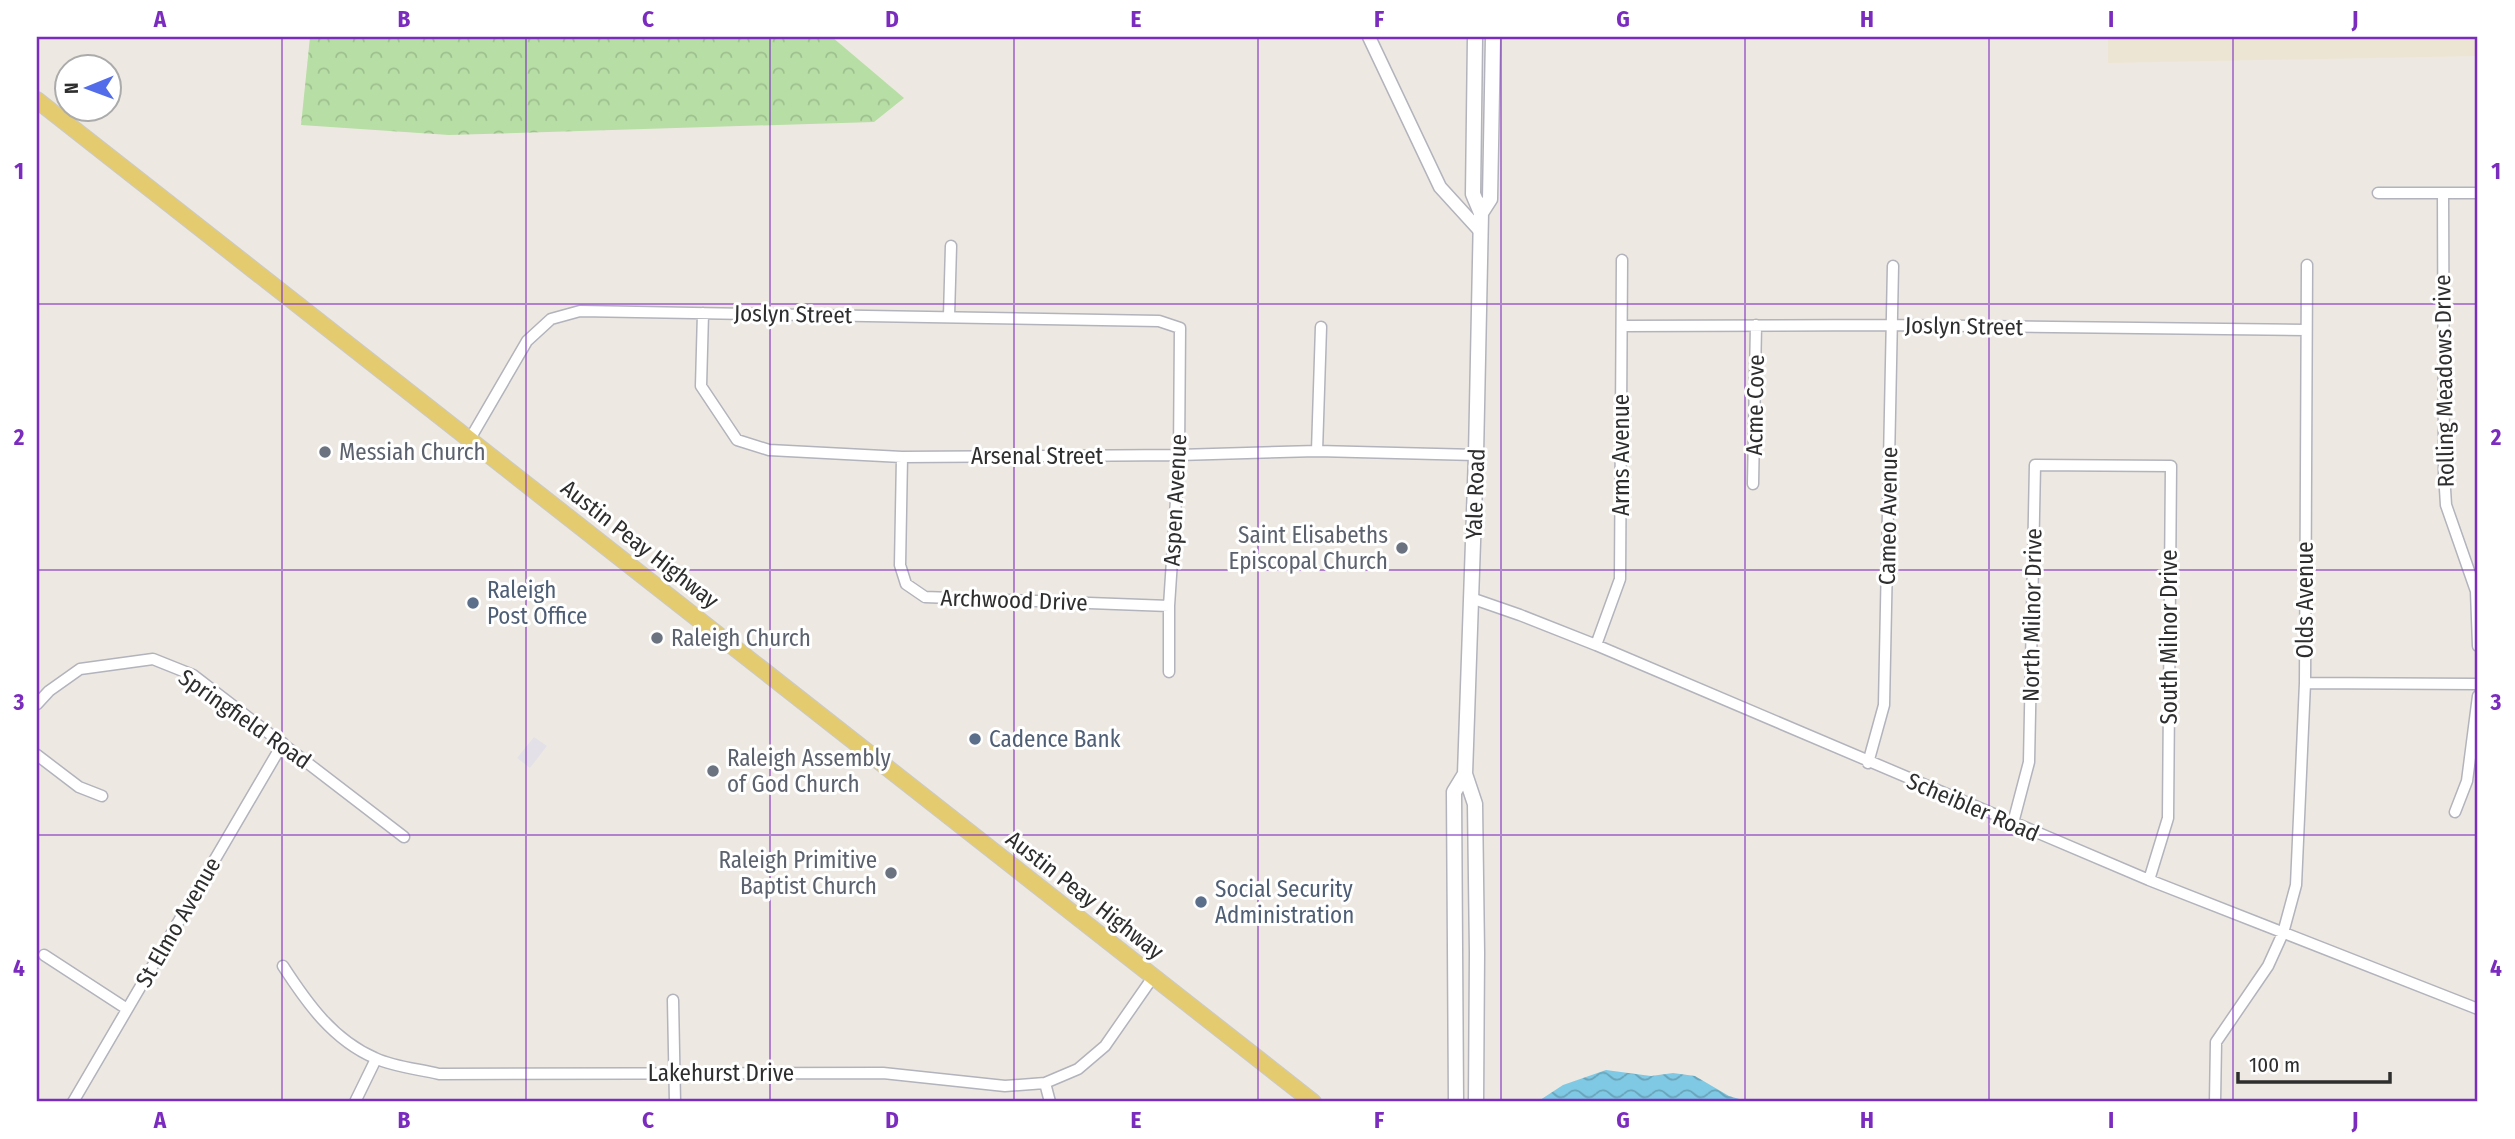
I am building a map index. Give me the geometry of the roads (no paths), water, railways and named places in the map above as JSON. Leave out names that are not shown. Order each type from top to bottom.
[{"type":"main road","name":"Yale Road","points":[[1475,37],[1473,194],[1481,213],[1481,232],[1465,774],[1475,804],[1476,1102]]},
{"type":"main road","name":"Yale Road","points":[[1481,213],[1490,199],[1493,37]]},
{"type":"main road","name":"Austin Peay Highway","points":[[37,102],[1313,1102]]},
{"type":"main road","name":"Yale Road","points":[[1456,1102],[1454,792],[1465,774]]},
{"type":"street","points":[[1369,37],[1440,187],[1481,232]]},
{"type":"street","points":[[2378,193],[2478,193]]},
{"type":"street","name":"Rolling Meadows Drive","points":[[2443,194],[2446,505],[2476,591],[2478,646]]},
{"type":"street","points":[[948,316],[951,246]]},
{"type":"street","name":"Arms Avenue","points":[[1595,645],[1620,579],[1622,260]]},
{"type":"street","name":"Olds Avenue","points":[[2215,1102],[2216,1042],[2268,966],[2283,933],[2296,885],[2305,683],[2307,265]]},
{"type":"street","name":"Cameo Avenue","points":[[1868,763],[1884,705],[1893,266]]},
{"type":"street","name":"Joslyn Street","points":[[470,439],[527,341],[551,318],[580,311],[1159,321],[1180,328]]},
{"type":"street","name":"Arsenal Street","points":[[703,313],[701,386],[737,440],[769,450],[902,457],[1179,456],[1317,451],[1476,455]]},
{"type":"street","name":"Acme Cove","points":[[1753,484],[1756,325]]},
{"type":"street","name":"Joslyn Street","points":[[1622,326],[1892,325],[2306,330]]},
{"type":"street","points":[[1317,451],[1321,327]]},
{"type":"street","name":"Aspen Avenue","points":[[1169,672],[1169,606],[1179,456],[1180,328]]},
{"type":"street","name":"Archwood Drive","points":[[902,457],[900,565],[906,584],[925,597],[1169,606]]},
{"type":"street","name":"North Milnor Drive","points":[[2013,823],[2029,762],[2035,466],[2096,465]]},
{"type":"street","name":"South Milnor Drive","points":[[2096,465],[2171,466],[2168,818],[2149,880]]},
{"type":"street","name":"Scheibler Road","points":[[1471,598],[1595,645],[2149,880],[2478,1009]]},
{"type":"street","name":"Springfield Road","points":[[37,704],[80,669],[153,659],[193,675],[404,837]]},
{"type":"street","points":[[2305,683],[2478,684]]},
{"type":"street","points":[[2455,812],[2467,781],[2478,696]]},
{"type":"street","name":"St Elmo Avenue","points":[[73,1102],[283,743]]},
{"type":"street","points":[[37,755],[79,788],[102,796]]},
{"type":"street","points":[[44,955],[127,1009]]},
{"type":"street","name":"Lakehurst Drive","points":[[283,966],[307,1003],[343,1040],[376,1059],[439,1074],[883,1073],[1005,1086],[1045,1083],[1078,1069],[1105,1046],[1153,977]]},
{"type":"street","points":[[673,1000],[675,1102]]},
{"type":"street","points":[[355,1102],[376,1059]]},
{"type":"street","points":[[1045,1083],[1050,1102]]},
{"type":"water","points":[[1606,1070],[1651,1076],[1673,1073],[1695,1076],[1729,1096],[1746,1101],[1767,1102],[1537,1102],[1563,1085]]},
{"type":"place","name":"Messiah Church","points":[[325,452]]},
{"type":"place","name":"Saint Elisabeths Episcopal Church","points":[[1402,548]]},
{"type":"place","name":"Raleigh Post Office","points":[[473,603]]},
{"type":"place","name":"Raleigh Church","points":[[657,638]]},
{"type":"place","name":"Cadence Bank","points":[[975,739]]},
{"type":"place","name":"Raleigh Assembly of God Church","points":[[713,771]]},
{"type":"place","name":"Raleigh Primitive Baptist Church","points":[[891,873]]},
{"type":"place","name":"Social Security Administration","points":[[1201,902]]}]
